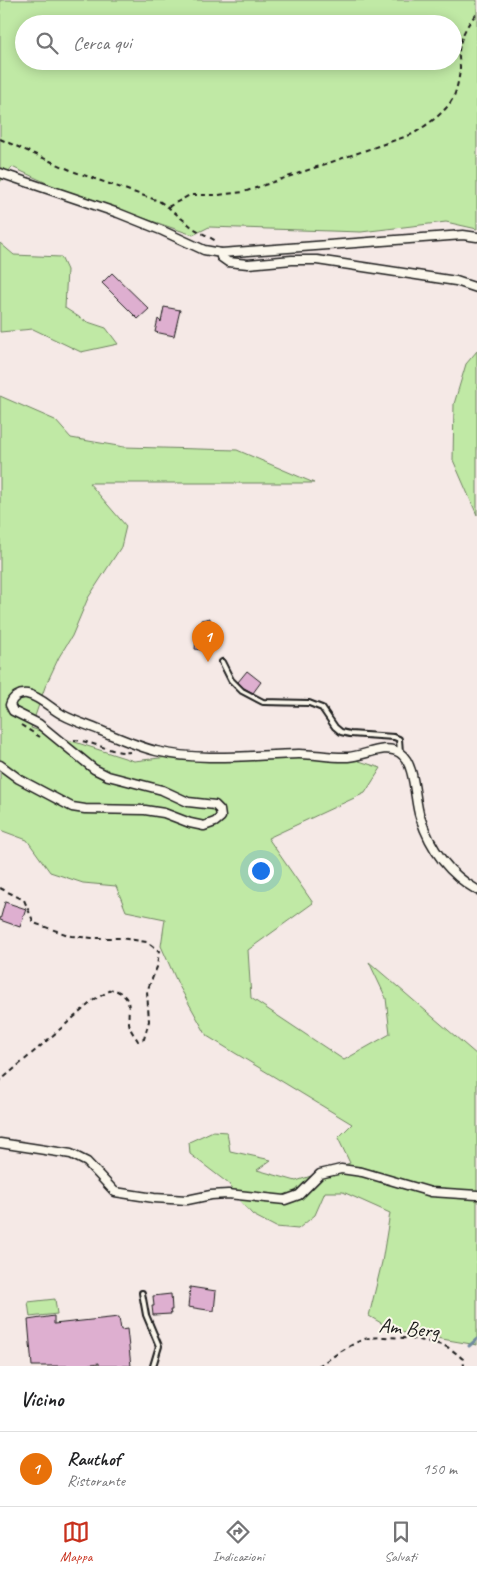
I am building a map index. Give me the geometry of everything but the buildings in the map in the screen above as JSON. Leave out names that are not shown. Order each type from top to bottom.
[{"type":"street","points":[[0,173],[118,213],[164,231],[204,250],[221,253],[463,235],[477,237]]},
{"type":"street","points":[[221,253],[223,260],[238,264],[299,259],[317,260],[456,281],[477,288]]},
{"type":"street","points":[[0,765],[19,779],[72,807],[145,810],[164,813],[204,826],[221,818],[220,810],[214,806],[188,802],[162,790],[108,776],[94,770],[39,724],[13,711],[10,704],[11,701],[17,695],[26,694],[38,698],[64,716],[141,747],[176,754],[205,758],[302,754],[346,757],[359,756],[380,750],[392,750],[400,753],[406,759],[420,817],[432,844],[446,866],[463,882],[477,890]]},
{"type":"street","points":[[0,1143],[72,1154],[87,1162],[115,1192],[154,1198],[186,1200],[228,1194],[285,1200],[299,1195],[320,1174],[341,1169],[362,1172],[431,1192],[477,1195]]},
{"type":"lane","points":[[222,662],[231,680],[242,691],[254,698],[263,702],[309,703],[322,708],[341,732],[394,737],[399,740],[400,753]]},
{"type":"lane","points":[[142,1293],[146,1315],[159,1346],[153,1366]]},
{"type":"path","points":[[462,38],[468,23],[477,13]]},
{"type":"path","points":[[168,207],[190,195],[218,195],[244,192],[413,134],[432,122],[447,106],[456,92],[460,70]]},
{"type":"path","points":[[0,139],[75,172],[159,202],[193,228],[216,241],[221,253]]},
{"type":"path","points":[[0,888],[24,900],[34,923],[71,936],[121,938],[147,942],[159,950],[157,966],[147,991],[149,1021],[144,1039],[138,1041],[130,1027],[129,1003],[122,993],[113,989],[95,999],[0,1081]]},
{"type":"path","name":"Am Berg","points":[[318,1366],[363,1339],[376,1337],[409,1339],[436,1344],[448,1348],[463,1359],[464,1366]]},
{"type":"green space","points":[[0,0],[477,0],[477,229],[446,222],[361,232],[209,227],[193,235],[64,191],[12,167],[0,182]]},
{"type":"green space","points":[[0,243],[14,255],[61,257],[67,270],[65,308],[85,321],[106,328],[118,344],[81,352],[33,329],[0,332]]},
{"type":"green space","points":[[477,351],[477,515],[453,460],[454,404],[466,364]]},
{"type":"green space","points":[[0,396],[55,420],[71,438],[124,447],[237,450],[314,483],[89,483],[126,526],[121,547],[88,598],[72,636],[59,657],[45,687],[31,728],[134,761],[186,755],[356,760],[381,768],[365,793],[268,838],[313,903],[248,950],[251,998],[344,1060],[390,1034],[386,998],[369,962],[477,1055],[477,1345],[395,1331],[369,1316],[382,1262],[390,1213],[343,1192],[325,1192],[315,1215],[298,1229],[276,1227],[253,1215],[238,1199],[229,1184],[190,1154],[189,1142],[213,1131],[227,1132],[230,1151],[271,1160],[257,1170],[296,1181],[350,1163],[338,1138],[352,1124],[207,1036],[178,984],[161,946],[165,919],[126,911],[116,886],[83,883],[50,872],[27,840],[0,830]]},
{"type":"green space","points":[[55,1299],[57,1314],[30,1317],[28,1302]]},
{"type":"waterway","points":[[469,1346],[477,1339]]},
{"type":"place","name":"Rauthof","points":[[208,662]]}]
